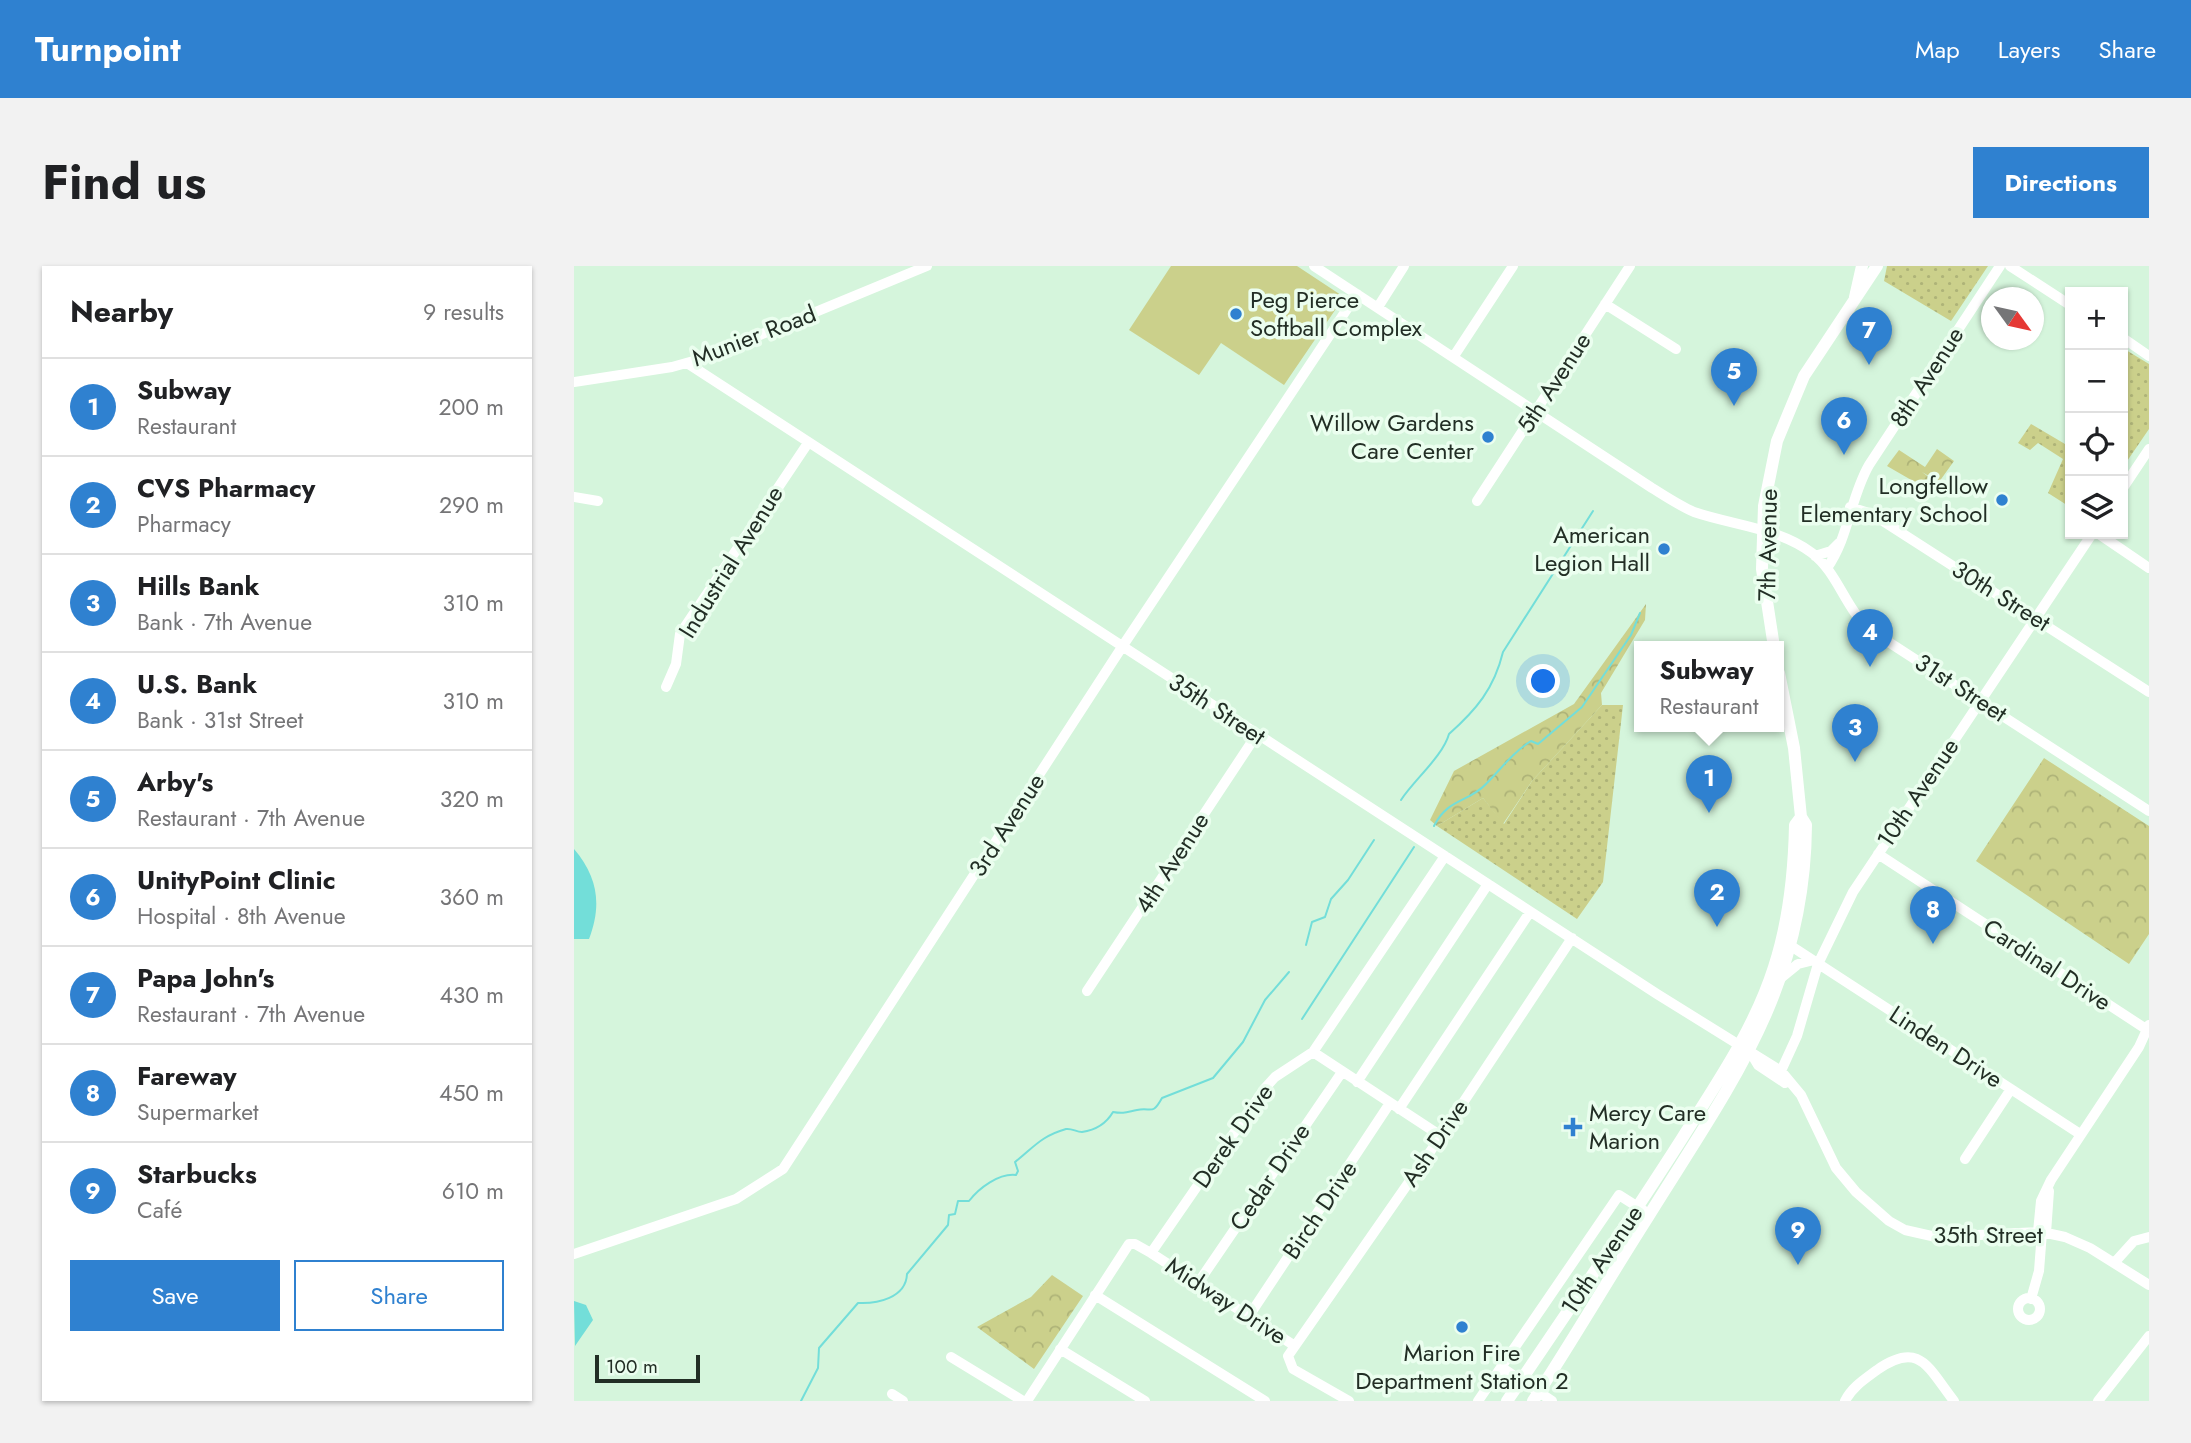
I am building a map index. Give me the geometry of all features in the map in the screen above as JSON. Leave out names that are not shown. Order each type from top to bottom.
[{"type":"main road","name":"7th Avenue","points":[[1855,297],[1862,266]]},
{"type":"main road","name":"7th Avenue","points":[[1773,641],[1762,569],[1763,532],[1769,474],[1782,424],[1804,376],[1855,297],[1867,286],[1877,266]]},
{"type":"main road","points":[[1745,1049],[1769,1014],[1782,976],[1791,946],[1806,861],[1806,825],[1801,817],[1794,748],[1784,698]]},
{"type":"main road","points":[[1745,1049],[1783,936],[1795,825],[1801,817]]},
{"type":"main road","name":"10th Avenue","points":[[1507,1401],[1745,1049]]},
{"type":"main road","name":"10th Avenue","points":[[1536,1396],[1649,1214],[1745,1049]]},
{"type":"street","name":"Munier Road","points":[[574,382],[687,363],[927,266]]},
{"type":"street","name":"31st Street","points":[[1314,266],[1536,409],[1617,465],[1692,511],[1781,537],[1815,556],[1827,568],[1861,621],[2149,811]]},
{"type":"street","points":[[1378,307],[1404,266]]},
{"type":"street","points":[[1454,356],[1513,266]]},
{"type":"street","name":"5th Avenue","points":[[1477,501],[1630,266]]},
{"type":"street","name":"8th Avenue","points":[[1827,568],[1842,540],[1856,488],[1869,465],[2000,266]]},
{"type":"street","points":[[2010,266],[2065,302]]},
{"type":"street","name":"3rd Avenue","points":[[574,1254],[736,1199],[783,1169],[1122,647],[1357,293]]},
{"type":"street","points":[[1605,304],[1676,349]]},
{"type":"street","points":[[2128,341],[2149,356]]},
{"type":"street","name":"35th Street","points":[[687,363],[1531,912],[1781,1071],[1801,1096],[1836,1168],[1856,1192],[1889,1221],[1905,1230],[1936,1237],[2042,1232],[2090,1248],[2149,1285]]},
{"type":"street","name":"Industrial Avenue","points":[[666,687],[676,664],[680,634],[808,443]]},
{"type":"street","points":[[2128,480],[2149,449]]},
{"type":"street","points":[[574,497],[598,501]]},
{"type":"street","name":"30th Street","points":[[1850,507],[1872,514],[2149,692]]},
{"type":"street","name":"10th Avenue","points":[[1781,1071],[1797,1036],[1814,962],[1846,904],[2089,539]]},
{"type":"street","points":[[2106,539],[2149,568]]},
{"type":"street","points":[[1815,556],[1831,551],[1842,540]]},
{"type":"street","name":"4th Avenue","points":[[1087,991],[1257,734]]},
{"type":"street","name":"Cardinal Drive","points":[[1878,854],[2148,1027]]},
{"type":"street","name":"Derek Drive","points":[[1152,1253],[1265,1088],[1275,1077],[1313,1052],[1445,856]]},
{"type":"street","points":[[1357,1082],[1488,884]]},
{"type":"street","name":"Birch Drive","points":[[1249,1316],[1531,912]]},
{"type":"street","name":"Ash Drive","points":[[1295,1346],[1441,1136],[1572,938]]},
{"type":"street","name":"Linden Drive","points":[[1791,946],[2081,1134]]},
{"type":"street","points":[[1782,976],[1798,964],[1814,962]]},
{"type":"street","points":[[2031,1299],[2039,1271],[2041,1201],[2139,1046],[2148,1027]]},
{"type":"street","name":"35th Street","points":[[1745,1049],[1758,1065],[1801,1096]]},
{"type":"street","points":[[1313,1052],[1441,1136]]},
{"type":"street","name":"Cedar Drive","points":[[1198,1283],[1342,1072]]},
{"type":"street","points":[[1965,1159],[2011,1089]]},
{"type":"street","points":[[1478,1401],[1619,1195],[1649,1214]]},
{"type":"street","points":[[2115,1262],[2134,1241],[2149,1237]]},
{"type":"street","points":[[951,1357],[1025,1401],[1124,1248],[1135,1244],[1152,1253]]},
{"type":"street","name":"Midway Drive","points":[[1152,1253],[1295,1346],[1287,1356],[1293,1369],[1349,1401]]},
{"type":"street","points":[[1095,1295],[1265,1401]]},
{"type":"street","points":[[2098,1401],[2149,1336]]},
{"type":"street","points":[[1060,1349],[1145,1401]]},
{"type":"street","points":[[1845,1401],[1854,1388],[1897,1356],[1916,1358],[1925,1364],[1954,1401]]},
{"type":"street","points":[[1501,1367],[1522,1380],[1536,1396],[1552,1401]]},
{"type":"street","points":[[892,1394],[903,1401]]},
{"type":"green space","name":"Peg Pierce Softball Complex","points":[[1171,266],[1297,266],[1344,297],[1284,385],[1221,343],[1199,375],[1129,330]]},
{"type":"green space","points":[[1887,266],[1988,266],[1951,321],[1884,281]]},
{"type":"green space","points":[[2128,351],[2149,364],[2149,429],[2128,460]]},
{"type":"green space","points":[[2031,424],[2065,444],[2065,504],[2048,493],[2063,459],[2038,443],[2030,450],[2018,443]]},
{"type":"green space","points":[[1937,449],[1954,461],[1939,482],[1922,472],[1938,484],[1932,492],[1887,466],[1899,450],[1925,467]]},
{"type":"green space","points":[[1646,604],[1645,620],[1601,693],[1602,705],[1532,781],[1503,824],[1483,798],[1437,826],[1430,820],[1454,771],[1574,704]]},
{"type":"green space","points":[[1602,705],[1623,705],[1603,882],[1577,919],[1437,826],[1483,798],[1504,824],[1532,781]]},
{"type":"green space","points":[[2044,758],[2149,826],[2149,934],[2129,964],[1976,861]]},
{"type":"green space","points":[[1052,1275],[1083,1296],[1034,1369],[977,1327],[1031,1297]]},
{"type":"water","points":[[574,849],[588,870],[595,892],[596,915],[589,939],[574,939]]},
{"type":"water","points":[[574,1301],[586,1305],[593,1320],[575,1346]]},
{"type":"waterway","points":[[1401,800],[1441,751],[1449,734],[1483,698],[1495,677],[1503,652],[1593,511]]},
{"type":"waterway","points":[[1434,826],[1446,810],[1479,790],[1524,746],[1531,741],[1538,744],[1582,707],[1631,635],[1640,613]]},
{"type":"waterway","points":[[1306,945],[1312,922],[1325,917],[1331,899],[1348,880],[1374,840]]},
{"type":"waterway","points":[[1302,1019],[1414,847]]},
{"type":"waterway","points":[[801,1401],[818,1368],[819,1348],[858,1303],[882,1301],[902,1289],[907,1274],[948,1225],[949,1215],[955,1214],[958,1201],[969,1201],[990,1182],[1003,1176],[1016,1175],[1018,1171],[1015,1162],[1050,1135],[1066,1129],[1082,1132],[1092,1130],[1104,1123],[1113,1112],[1154,1109],[1162,1098],[1213,1078],[1243,1042],[1265,1000],[1289,972]]},
{"type":"place","name":"Peg Pierce Softball Complex","points":[[1236,314]]},
{"type":"place","name":"Papa John's","points":[[1869,365]]},
{"type":"place","name":"Arby's","points":[[1734,406]]},
{"type":"place","name":"Willow Gardens Care Center","points":[[1488,437]]},
{"type":"place","name":"UnityPoint Clinic","points":[[1844,455]]},
{"type":"place","name":"Longfellow Elementary School","points":[[2002,500]]},
{"type":"place","name":"American Legion Hall","points":[[1664,549]]},
{"type":"place","name":"U.S. Bank","points":[[1870,667]]},
{"type":"place","name":"Hills Bank","points":[[1855,762]]},
{"type":"place","name":"Subway","points":[[1709,813]]},
{"type":"place","name":"CVS Pharmacy","points":[[1717,927]]},
{"type":"place","name":"Fareway","points":[[1933,944]]},
{"type":"place","name":"Mercy Care Marion","points":[[1573,1127]]},
{"type":"place","name":"Starbucks","points":[[1798,1265]]},
{"type":"place","name":"Marion Fire Department Station 2","points":[[1462,1327]]}]
